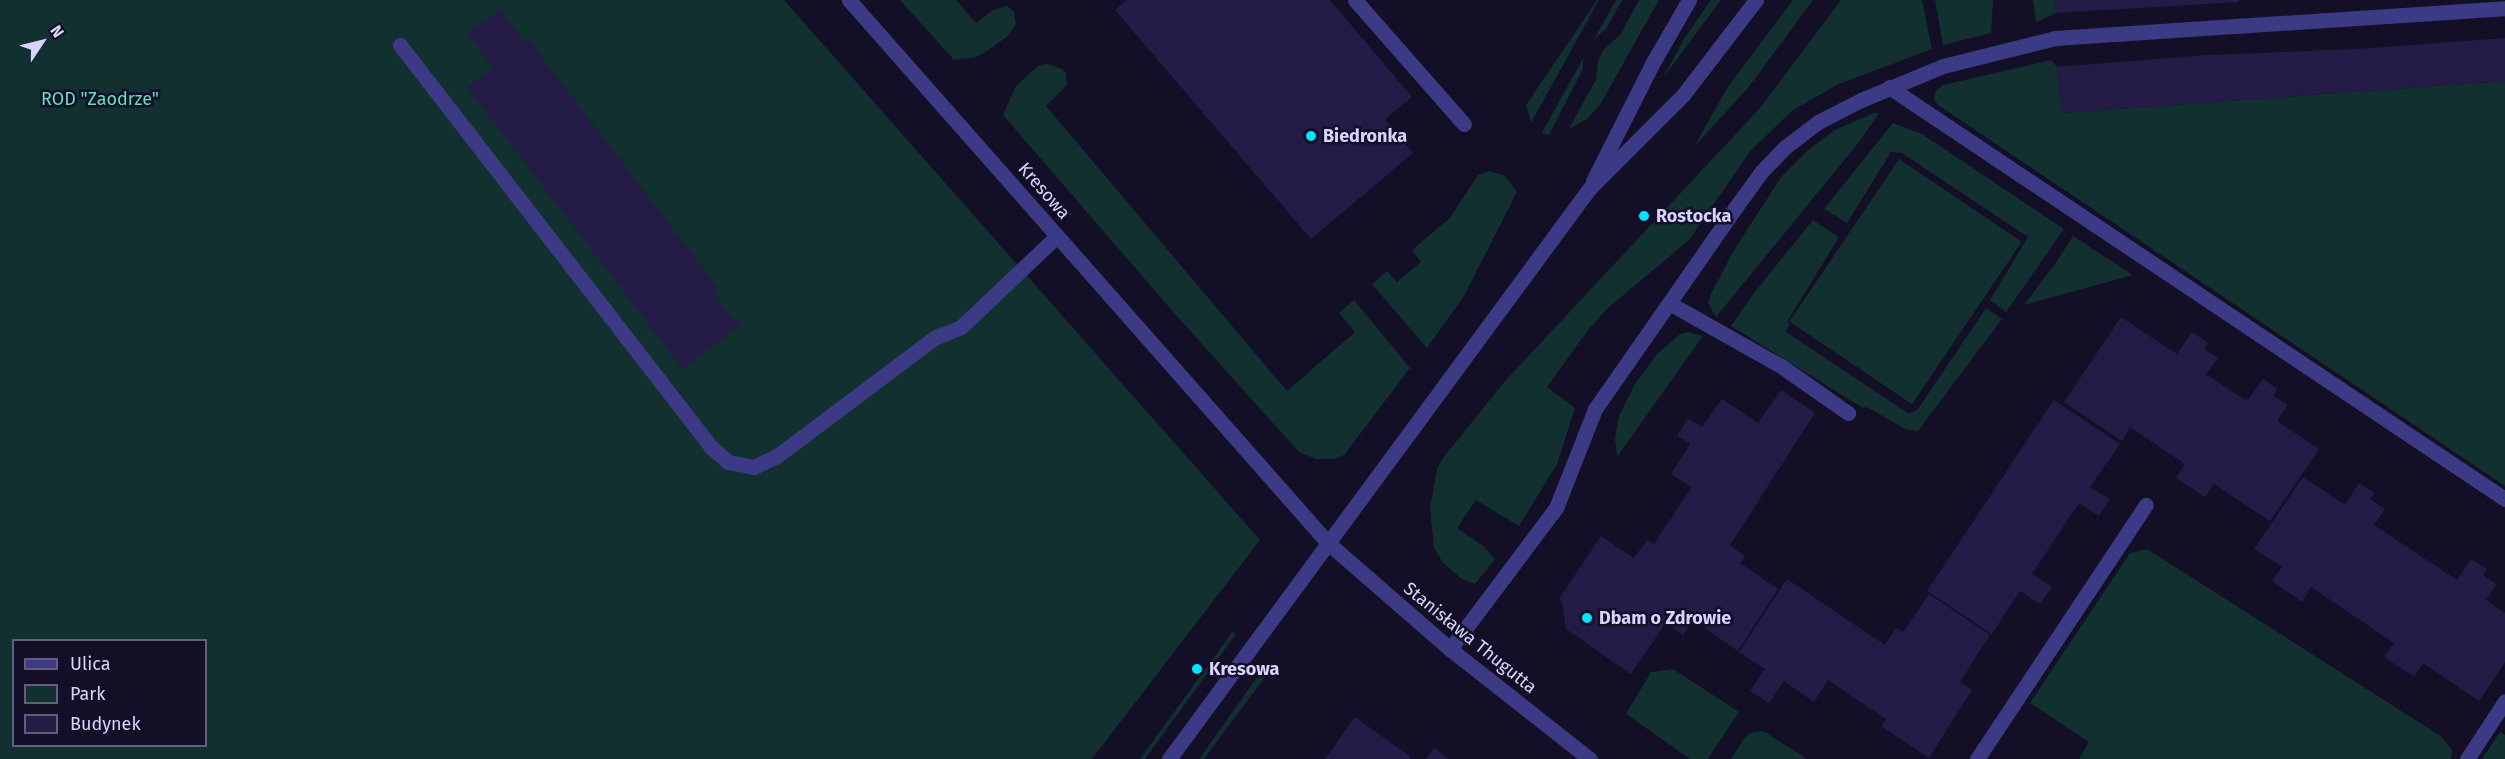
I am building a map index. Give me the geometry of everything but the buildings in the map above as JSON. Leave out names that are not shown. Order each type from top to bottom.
[{"type":"street","name":"Kresowa","points":[[849,0],[1328,543]]},
{"type":"street","points":[[1355,0],[1464,124]]},
{"type":"street","points":[[1589,189],[1646,75],[1689,0]]},
{"type":"street","points":[[1169,759],[1589,189],[1683,95],[1756,0]]},
{"type":"street","points":[[1450,649],[1556,508],[1595,409],[1735,208],[1762,171],[1784,148],[1818,122],[1889,87],[1959,61],[2055,38],[2505,8]]},
{"type":"street","points":[[400,45],[711,447],[728,462],[754,467],[777,456],[934,338],[961,327],[1057,236]]},
{"type":"street","points":[[1889,87],[2505,500]]},
{"type":"street","points":[[1669,303],[1781,366],[1848,413]]},
{"type":"street","points":[[1977,759],[2146,505]]},
{"type":"street","name":"Stanisława Thugutta","points":[[1328,543],[1450,649],[1590,759]]},
{"type":"street","points":[[2467,759],[2505,701]]},
{"type":"green space","name":"ROD \"Zaodrze\"","points":[[0,0],[784,0],[1260,540],[1092,759],[0,759]]},
{"type":"green space","points":[[900,0],[956,0],[976,23],[993,10],[1007,6],[1014,12],[1016,24],[1008,36],[984,53],[976,57],[954,60]]},
{"type":"green space","points":[[1599,0],[1531,123],[1526,105]]},
{"type":"green space","points":[[1616,0],[1622,0],[1607,28],[1594,39]]},
{"type":"green space","points":[[1639,0],[1659,0],[1601,103],[1587,119],[1569,129],[1596,79],[1598,61],[1604,49],[1621,34]]},
{"type":"green space","points":[[1711,0],[1721,0],[1663,78],[1684,39]]},
{"type":"green space","points":[[1793,0],[1813,0],[1748,88],[1694,147],[1727,88]]},
{"type":"green space","points":[[1841,0],[1922,0],[1932,49],[1839,84],[1793,110],[1751,150],[1689,240],[1608,308],[1588,330],[1547,387],[1575,408],[1557,464],[1519,526],[1476,500],[1457,528],[1483,546],[1495,559],[1475,584],[1462,579],[1443,563],[1434,548],[1430,508],[1437,469],[1443,458],[1506,380],[1760,108]]},
{"type":"green space","points":[[1935,0],[1993,0],[1991,33],[1943,45]]},
{"type":"green space","points":[[2033,0],[2055,0],[2056,13],[2036,22]]},
{"type":"green space","points":[[1583,58],[1583,69],[1549,135],[1542,133]]},
{"type":"green space","points":[[2051,60],[2057,67],[2062,113],[2505,81],[2505,486],[1938,105],[1934,99],[1936,91],[1943,85]]},
{"type":"green space","points":[[1048,64],[1066,73],[1067,85],[1046,106],[1287,391],[1355,332],[1339,313],[1354,300],[1410,368],[1344,455],[1333,459],[1316,459],[1299,452],[1175,314],[1003,115],[1016,86],[1039,65]]},
{"type":"green space","points":[[1874,113],[1879,113],[1859,142],[1716,317],[1708,303],[1711,294],[1734,250],[1782,176],[1807,151],[1833,131]]},
{"type":"green space","points":[[1893,123],[1922,134],[2064,229],[2006,312],[1990,300],[2028,237],[1902,153],[1891,152],[1847,223],[1824,209]]},
{"type":"green space","points":[[1899,159],[2022,242],[1912,404],[1789,321]]},
{"type":"green space","points":[[1489,171],[1504,175],[1517,192],[1464,296],[1427,348],[1372,284],[1387,271],[1397,282],[1421,262],[1412,250],[1450,218],[1478,175]]},
{"type":"green space","points":[[1813,220],[1839,237],[1787,322],[1790,324],[1786,332],[1909,414],[1918,409],[1986,308],[2002,319],[1918,431],[1905,429],[1867,407],[1863,408],[1731,326],[1754,293]]},
{"type":"green space","points":[[2073,236],[2133,275],[2024,305],[2057,261]]},
{"type":"green space","points":[[1688,332],[1703,336],[1617,457],[1615,439],[1619,416],[1635,384],[1657,354],[1680,334]]},
{"type":"green space","points":[[2147,549],[2442,737],[2452,750],[2451,759],[2079,759],[2089,742],[2030,703],[2130,553]]},
{"type":"green space","points":[[1233,631],[1236,634],[1145,759],[1140,759]]},
{"type":"green space","points":[[1263,669],[1268,673],[1204,759],[1199,759]]},
{"type":"green space","points":[[1673,669],[1739,712],[1708,759],[1690,759],[1626,714],[1651,672]]},
{"type":"green space","points":[[1763,731],[1807,759],[1731,759],[1745,737],[1753,732]]},
{"type":"green space","points":[[2500,732],[2505,735],[2505,759],[2482,759]]},
{"type":"place","name":"Biedronka","points":[[1311,136]]},
{"type":"place","name":"Rostocka","points":[[1644,216]]},
{"type":"place","name":"Dbam o Zdrowie","points":[[1587,618]]},
{"type":"place","name":"Kresowa","points":[[1197,669]]}]
